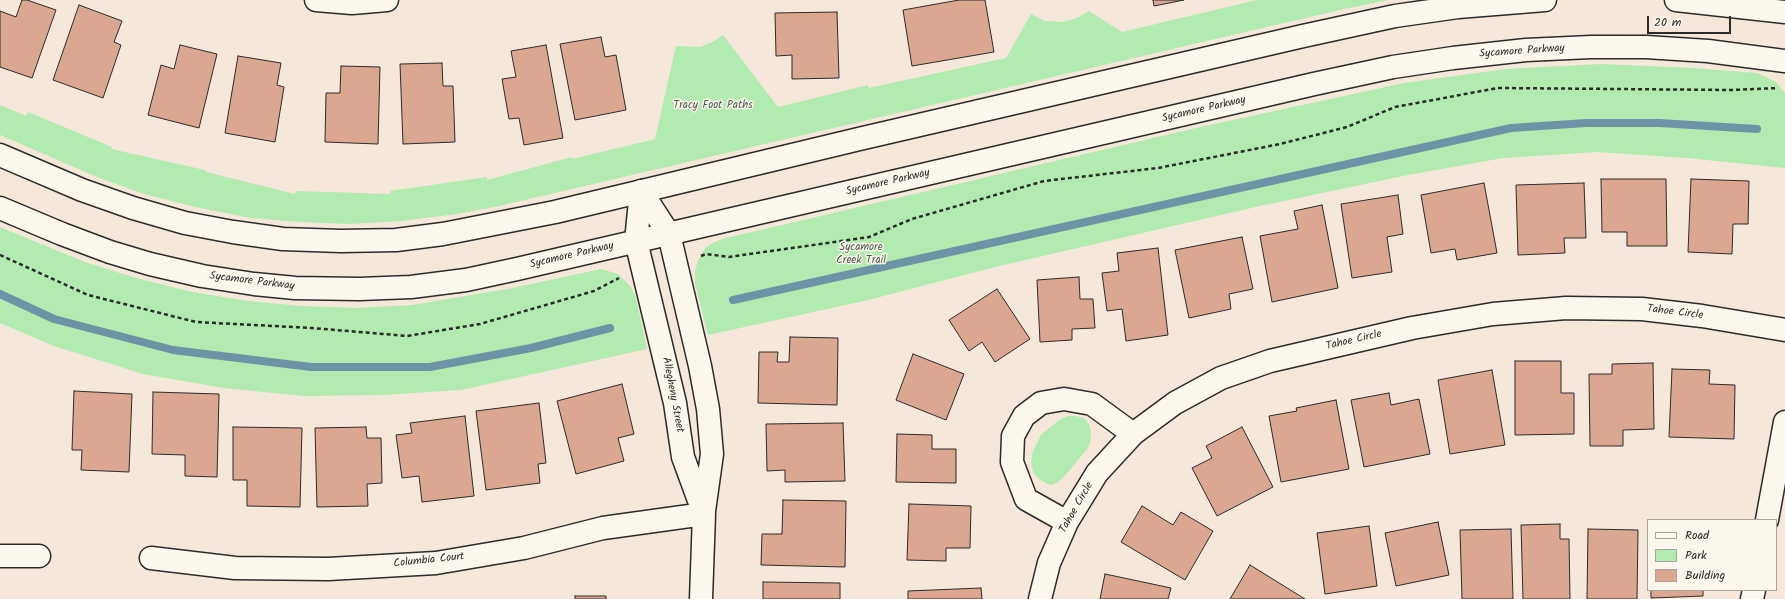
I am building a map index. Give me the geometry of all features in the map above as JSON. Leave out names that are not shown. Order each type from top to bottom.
[{"type":"main road","points":[[316,0],[352,2],[387,0]]},
{"type":"main road","points":[[0,155],[82,190],[133,208],[185,223],[283,239],[349,241],[396,240],[443,234],[555,212],[1395,16],[1458,7],[1545,0]]},
{"type":"main road","points":[[1676,0],[1785,12]]},
{"type":"main road","name":"Sycamore Parkway","points":[[0,208],[110,252],[150,264],[202,276],[254,284],[295,288],[359,289],[411,287],[466,280],[1393,67],[1453,58],[1526,50],[1646,47],[1708,51],[1785,61]]},
{"type":"main road","points":[[641,191],[669,234],[700,366],[708,409],[712,454],[704,514]]},
{"type":"main road","name":"Allegheny Street","points":[[641,191],[636,241],[675,403],[683,458],[704,514],[701,599]]},
{"type":"main road","name":"Tahoe Circle","points":[[1040,599],[1049,563],[1066,522],[1097,473],[1133,434],[1175,402],[1221,378],[1270,361],[1412,328],[1493,314],[1566,308],[1642,309],[1702,316],[1785,330]]},
{"type":"main road","points":[[1066,522],[1026,499],[1012,462],[1013,436],[1024,416],[1041,402],[1064,399],[1092,404],[1133,434]]},
{"type":"main road","points":[[1767,519],[1785,422]]},
{"type":"main road","name":"Columbia Court","points":[[151,558],[251,568],[328,569],[436,563],[524,548],[602,528],[704,514]]},
{"type":"main road","points":[[0,556],[38,556]]},
{"type":"path","points":[[675,263],[706,254],[729,257],[869,237],[912,219],[1044,181],[1158,168],[1280,144],[1347,127],[1395,107],[1498,88],[1732,90],[1780,87]]},
{"type":"path","points":[[0,256],[88,295],[196,322],[312,328],[407,336],[480,324],[594,291],[616,279],[644,272]]},
{"type":"green space","name":"Tracy Foot Paths","points":[[1257,0],[1389,0],[1344,9],[499,206],[457,214],[401,221],[349,224],[300,222],[251,218],[195,207],[141,193],[97,177],[0,135],[0,105],[26,116],[28,112],[112,147],[111,149],[205,170],[206,172],[295,194],[296,191],[390,194],[390,191],[487,177],[487,180],[572,157],[573,159],[655,139],[676,46],[700,47],[723,35],[778,107],[868,85],[869,88],[1006,58],[1031,14],[1045,21],[1063,22],[1077,18],[1089,11],[1122,32]]},
{"type":"green space","name":"Sycamore Creek Trail","points":[[1601,64],[1693,68],[1757,73],[1776,82],[1785,93],[1785,168],[1687,158],[1598,152],[1503,158],[1408,175],[1260,206],[995,267],[868,300],[708,335],[695,283],[695,271],[698,260],[705,248],[722,239],[1196,128],[1404,83],[1506,69]]},
{"type":"green space","points":[[0,227],[85,262],[136,278],[192,292],[248,301],[301,306],[357,308],[412,305],[513,288],[601,269],[618,274],[631,287],[636,298],[647,349],[461,390],[382,395],[304,396],[224,388],[143,374],[54,346],[0,323]]},
{"type":"green space","points":[[1068,416],[1084,418],[1089,424],[1091,432],[1090,443],[1087,449],[1063,478],[1057,483],[1051,485],[1038,478],[1033,472],[1031,462],[1033,451],[1041,435],[1059,420]]},
{"type":"building","points":[[22,0],[27,0],[56,10],[32,78],[0,67],[0,11],[16,17]]},
{"type":"building","points":[[959,0],[985,0],[994,52],[912,66],[903,10]]},
{"type":"building","points":[[1153,0],[1184,0],[1154,6]]},
{"type":"building","points":[[79,5],[122,21],[114,42],[121,45],[103,98],[53,80]]},
{"type":"building","points":[[837,12],[839,78],[792,79],[792,55],[776,56],[775,13]]},
{"type":"building","points":[[601,37],[605,57],[616,55],[626,110],[575,120],[560,44]]},
{"type":"building","points":[[180,45],[217,54],[199,128],[148,115],[161,65],[174,69]]},
{"type":"building","points":[[546,45],[563,138],[524,145],[519,118],[509,119],[502,79],[516,77],[511,51]]},
{"type":"building","points":[[238,56],[281,63],[277,85],[284,87],[275,142],[225,133]]},
{"type":"building","points":[[442,63],[443,86],[453,86],[455,142],[403,144],[400,64]]},
{"type":"building","points":[[341,66],[380,67],[378,144],[325,142],[326,93],[340,93]]},
{"type":"building","points":[[1601,179],[1666,179],[1667,246],[1627,246],[1627,232],[1602,232]]},
{"type":"building","points":[[1691,179],[1749,181],[1748,224],[1733,224],[1732,254],[1688,252]]},
{"type":"building","points":[[1484,183],[1497,253],[1457,260],[1455,249],[1431,253],[1421,195]]},
{"type":"building","points":[[1584,183],[1586,238],[1564,238],[1565,253],[1518,255],[1516,185]]},
{"type":"building","points":[[1398,195],[1403,234],[1387,237],[1392,272],[1352,278],[1341,204]]},
{"type":"building","points":[[1322,205],[1338,288],[1272,302],[1260,236],[1298,229],[1294,211]]},
{"type":"building","points":[[1242,237],[1253,289],[1229,294],[1231,309],[1189,318],[1175,250]]},
{"type":"building","points":[[1158,248],[1168,335],[1126,341],[1122,309],[1107,311],[1102,273],[1119,271],[1117,253]]},
{"type":"building","points":[[1079,277],[1080,299],[1093,299],[1095,328],[1072,329],[1072,340],[1040,342],[1037,280]]},
{"type":"building","points":[[997,289],[1030,339],[995,362],[982,342],[969,351],[949,320]]},
{"type":"building","points":[[790,337],[838,338],[837,405],[758,403],[759,352],[778,352],[777,362],[789,362]]},
{"type":"building","points":[[913,354],[964,374],[946,420],[896,400]]},
{"type":"building","points":[[1515,361],[1561,361],[1561,393],[1574,393],[1574,434],[1515,435]]},
{"type":"building","points":[[1653,363],[1654,429],[1623,430],[1623,446],[1590,446],[1589,374],[1612,374],[1612,364]]},
{"type":"building","points":[[1672,369],[1710,370],[1709,384],[1735,385],[1734,439],[1669,437]]},
{"type":"building","points":[[1492,370],[1505,445],[1450,454],[1438,380]]},
{"type":"building","points":[[622,384],[634,434],[618,438],[624,461],[576,474],[557,401]]},
{"type":"building","points":[[74,391],[132,394],[129,472],[81,470],[82,450],[72,450]]},
{"type":"building","points":[[153,392],[219,394],[217,477],[185,476],[185,455],[152,454]]},
{"type":"building","points":[[1389,393],[1391,405],[1419,399],[1430,454],[1364,467],[1351,400]]},
{"type":"building","points":[[1336,400],[1349,469],[1281,482],[1269,416],[1297,411],[1296,408]]},
{"type":"building","points":[[539,403],[546,463],[538,464],[540,483],[486,490],[476,411]]},
{"type":"building","points":[[465,416],[474,496],[422,502],[419,476],[402,478],[396,435],[412,433],[410,423]]},
{"type":"building","points":[[843,423],[845,481],[785,482],[785,470],[767,471],[766,424]]},
{"type":"building","points":[[233,427],[302,428],[300,507],[247,506],[247,480],[233,480]]},
{"type":"building","points":[[366,427],[367,438],[381,438],[382,483],[367,484],[368,506],[317,507],[315,428]]},
{"type":"building","points":[[1242,427],[1273,487],[1217,516],[1192,468],[1212,458],[1206,446]]},
{"type":"building","points":[[897,434],[932,435],[932,449],[956,449],[956,483],[896,482]]},
{"type":"building","points":[[783,500],[846,501],[845,567],[761,565],[762,534],[782,534]]},
{"type":"building","points":[[909,504],[971,506],[970,548],[946,548],[946,561],[907,560]]},
{"type":"building","points":[[1142,506],[1173,525],[1181,512],[1213,531],[1185,580],[1121,542]]},
{"type":"building","points":[[1438,522],[1449,575],[1396,586],[1385,533]]},
{"type":"building","points":[[1560,524],[1560,539],[1569,539],[1570,599],[1523,599],[1521,525]]},
{"type":"building","points":[[1369,526],[1377,586],[1325,594],[1317,533]]},
{"type":"building","points":[[1511,529],[1513,599],[1462,599],[1460,530]]},
{"type":"building","points":[[1588,529],[1638,530],[1637,599],[1587,599]]},
{"type":"building","points":[[1250,565],[1305,599],[1230,599]]},
{"type":"building","points":[[1105,574],[1171,588],[1168,599],[1100,599]]},
{"type":"building","points":[[763,582],[840,583],[840,599],[763,599]]},
{"type":"building","points":[[981,588],[982,599],[908,599],[908,591]]},
{"type":"building","points":[[1651,591],[1703,591],[1703,596],[1651,598]]},
{"type":"building","points":[[575,596],[606,596],[606,599],[575,599]]},
{"type":"waterway","points":[[733,300],[1511,128],[1586,123],[1659,123],[1757,129]]},
{"type":"waterway","points":[[0,294],[54,319],[173,350],[311,367],[430,367],[531,348],[610,328]]}]
